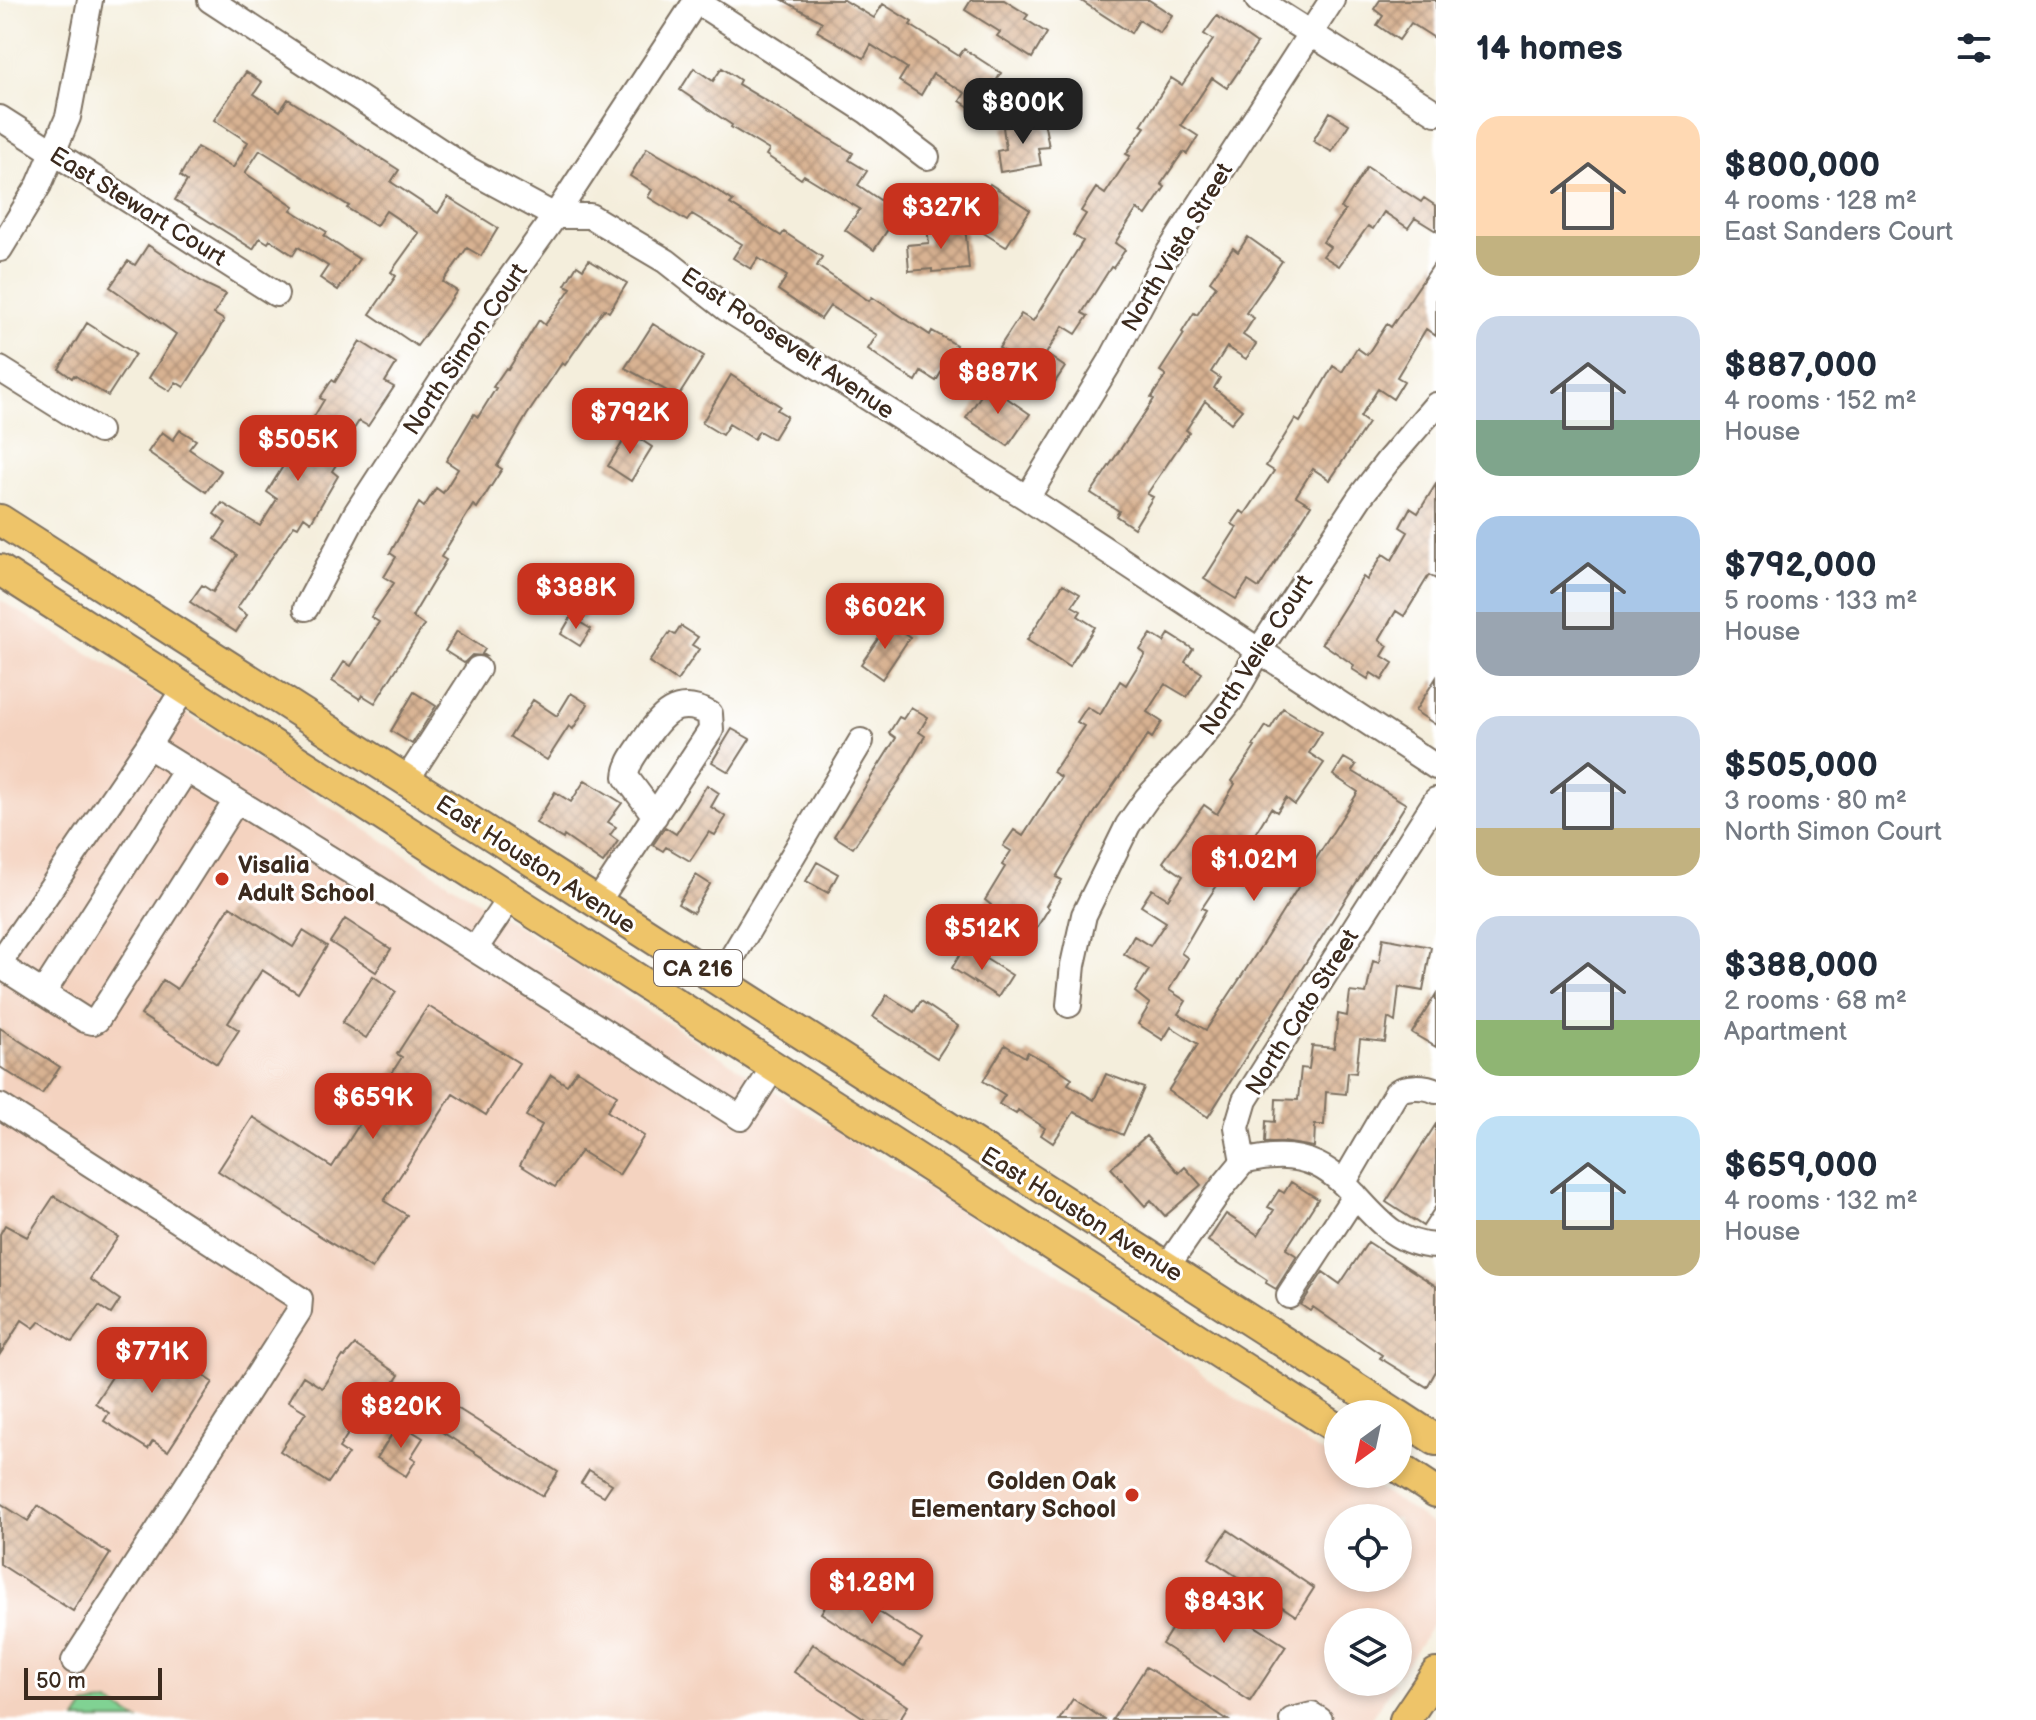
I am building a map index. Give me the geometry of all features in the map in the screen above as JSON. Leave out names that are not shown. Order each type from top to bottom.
[{"type":"main road","name":"East Houston Avenue","points":[[0,520],[1373,1400]]},
{"type":"main road","name":"East Houston Avenue","points":[[0,570],[1324,1420]]},
{"type":"main road","points":[[511,896],[525,887],[548,896],[781,1046],[838,1058]]},
{"type":"main road","name":"East Houston Avenue","points":[[1412,1425],[1436,1440]]},
{"type":"main road","points":[[1412,1476],[1436,1492]]},
{"type":"main road","points":[[1405,1720],[1436,1674]]},
{"type":"street","points":[[0,249],[39,185],[68,117],[90,0]]},
{"type":"street","name":"East Roosevelt Avenue","points":[[210,0],[466,168],[555,216],[590,216],[653,253],[727,309],[1027,498],[1436,767]]},
{"type":"street","points":[[1258,0],[1436,113]]},
{"type":"street","name":"North Vista Street","points":[[1027,498],[1110,362],[1167,255],[1332,0]]},
{"type":"street","points":[[696,1],[868,112],[927,157]]},
{"type":"street","name":"North Simon Court","points":[[306,608],[356,513],[489,308],[555,216],[696,1]]},
{"type":"street","name":"East Stewart Court","points":[[0,118],[276,294]]},
{"type":"street","points":[[0,369],[99,431]]},
{"type":"street","name":"North Velie Court","points":[[1069,1005],[1073,965],[1084,915],[1128,825],[1147,798],[1213,726],[1360,497],[1436,405]]},
{"type":"street","points":[[406,781],[478,669]]},
{"type":"street","points":[[184,688],[1,961],[10,972],[85,1020],[97,1020],[236,801]]},
{"type":"street","points":[[718,981],[861,741]]},
{"type":"street","points":[[148,746],[741,1118],[775,1065]]},
{"type":"street","points":[[43,993],[186,770]]},
{"type":"street","name":"North Cato Street","points":[[1243,1162],[1237,1127],[1245,1100],[1436,800]]},
{"type":"street","points":[[597,903],[655,816]]},
{"type":"street","points":[[475,949],[511,896]]},
{"type":"street","points":[[1289,1296],[1350,1188],[1396,1093],[1401,1089],[1436,1091]]},
{"type":"street","points":[[0,1106],[300,1299],[299,1311],[74,1661]]},
{"type":"street","points":[[1166,1268],[1243,1162],[1269,1155],[1298,1156],[1324,1167],[1350,1188],[1391,1230],[1417,1245],[1436,1246]]},
{"type":"street","points":[[1292,1720],[1312,1715],[1320,1720]]},
{"type":"shaded area","points":[[0,600],[136,682],[1133,1321],[1218,1386],[1324,1454],[1324,1488],[1377,1488],[1402,1504],[1324,1504],[1324,1592],[1412,1592],[1412,1511],[1436,1526],[1436,1619],[1412,1656],[1412,1608],[1324,1608],[1324,1696],[1386,1696],[1370,1720],[0,1720]]},
{"type":"green space","points":[[109,1702],[138,1720],[76,1720],[85,1706]]},
{"type":"building","points":[[783,0],[844,0],[874,18],[883,4],[959,56],[964,49],[1001,73],[977,112],[960,101],[965,93],[933,74],[921,95],[899,81],[907,68],[871,45],[864,58],[817,31],[822,22]]},
{"type":"building","points":[[971,0],[1004,0],[1028,15],[1025,19],[1047,33],[1032,58],[997,36],[1000,32],[965,10]]},
{"type":"building","points":[[1080,0],[1149,0],[1172,15],[1160,33],[1139,20],[1131,33]]},
{"type":"building","points":[[1380,0],[1436,0],[1436,39],[1411,23],[1399,40],[1377,25],[1383,16],[1374,9]]},
{"type":"building","points":[[1217,16],[1257,44],[1227,88],[1212,78],[1181,125],[1198,136],[1161,184],[1165,187],[1146,215],[1137,209],[1115,243],[1125,250],[1082,313],[1088,316],[1076,334],[1063,326],[1046,354],[1065,367],[1049,391],[1029,379],[1035,370],[999,348],[1021,314],[1033,321],[1083,241],[1073,235],[1086,214],[1081,211],[1096,188],[1105,194],[1130,156],[1126,154],[1145,127],[1141,125],[1171,78],[1182,85],[1213,40],[1204,34]]},
{"type":"building","points":[[694,68],[713,81],[722,68],[740,80],[738,84],[853,153],[849,160],[867,171],[858,185],[899,213],[874,250],[845,230],[860,209],[804,175],[801,179],[766,155],[769,150],[680,90]]},
{"type":"building","points":[[246,72],[262,82],[254,94],[280,111],[288,99],[399,170],[391,182],[438,213],[448,197],[498,228],[481,256],[467,248],[443,282],[457,291],[417,346],[370,314],[396,276],[391,272],[419,233],[386,211],[376,226],[260,150],[245,173],[294,206],[291,210],[327,232],[324,236],[359,259],[338,290],[320,278],[328,266],[298,247],[293,255],[270,240],[268,243],[260,238],[253,249],[175,200],[187,181],[180,176],[197,147],[233,168],[248,142],[214,120]]},
{"type":"building","points":[[1330,112],[1349,124],[1332,152],[1313,141]]},
{"type":"building","points":[[1044,121],[1049,147],[1038,148],[1041,165],[1000,172],[997,151],[1006,149],[1003,127]]},
{"type":"building","points":[[647,148],[695,176],[733,201],[730,204],[781,236],[784,232],[822,257],[817,266],[869,301],[872,297],[930,335],[932,331],[956,345],[954,350],[986,370],[975,388],[943,369],[936,381],[921,372],[916,381],[868,349],[877,335],[830,306],[821,319],[778,290],[787,276],[758,258],[751,269],[733,258],[742,244],[692,214],[687,221],[648,197],[652,190],[630,176]]},
{"type":"building","points":[[1367,167],[1421,202],[1424,198],[1436,206],[1436,231],[1415,218],[1408,228],[1384,212],[1373,229],[1368,226],[1339,266],[1323,256],[1330,247],[1323,242],[1345,211],[1341,208]]},
{"type":"building","points":[[990,184],[1030,210],[1006,247],[966,222]]},
{"type":"building","points":[[965,225],[969,269],[909,271],[907,245],[929,243],[927,228]]},
{"type":"building","points":[[1248,237],[1282,261],[1246,313],[1254,318],[1243,335],[1256,344],[1246,359],[1227,347],[1211,372],[1220,378],[1214,388],[1242,410],[1231,423],[1205,401],[1186,430],[1189,432],[1147,494],[1153,497],[1134,528],[1116,516],[1119,511],[1091,493],[1154,399],[1151,398],[1166,375],[1160,371],[1194,313],[1197,315],[1216,286],[1210,281],[1233,248],[1238,252]]},
{"type":"building","points":[[148,245],[205,284],[226,294],[214,314],[224,320],[208,349],[184,387],[176,382],[170,391],[149,378],[176,334],[110,287],[128,261],[135,265]]},
{"type":"building","points":[[589,260],[627,283],[609,312],[604,309],[565,365],[562,363],[497,466],[502,469],[477,508],[473,505],[441,557],[446,560],[412,617],[424,625],[375,703],[362,695],[360,699],[332,681],[344,662],[351,666],[379,622],[371,617],[394,583],[384,577],[396,557],[390,553],[419,503],[424,507],[436,488],[443,493],[458,469],[446,461],[474,414],[478,417],[496,388],[493,387],[506,368],[508,370],[539,320],[545,325],[571,288],[565,285],[577,265],[583,269]]},
{"type":"building","points":[[1436,261],[1436,336],[1426,329],[1397,377],[1404,381],[1393,399],[1378,389],[1360,417],[1368,423],[1330,480],[1313,469],[1296,496],[1311,505],[1259,588],[1248,581],[1236,599],[1204,579],[1237,527],[1232,524],[1241,511],[1245,514],[1274,471],[1266,466],[1295,419],[1300,422],[1333,366],[1342,372],[1357,348],[1367,355],[1387,324],[1391,327]]},
{"type":"building","points":[[87,323],[135,354],[108,396],[59,369]]},
{"type":"building","points":[[653,324],[704,356],[678,397],[625,368]]},
{"type":"building","points":[[360,341],[396,364],[385,382],[394,387],[368,426],[359,421],[341,449],[345,451],[332,471],[338,476],[311,522],[304,517],[298,527],[294,525],[237,608],[247,615],[236,632],[190,602],[202,585],[213,592],[237,555],[215,539],[226,523],[214,514],[222,503],[260,526],[277,499],[267,492],[295,447],[300,451],[318,424],[312,420],[324,400],[320,398],[332,380],[335,382]]},
{"type":"building","points":[[731,375],[780,406],[777,410],[787,416],[773,439],[759,431],[754,439],[729,424],[722,435],[702,423]]},
{"type":"building","points":[[988,385],[1030,414],[1008,446],[966,418]]},
{"type":"building","points":[[180,430],[196,440],[189,449],[221,471],[206,492],[148,452],[162,432],[173,440]]},
{"type":"building","points":[[629,432],[652,447],[631,481],[608,466]]},
{"type":"building","points":[[1436,484],[1436,579],[1429,575],[1404,616],[1396,611],[1379,640],[1388,646],[1382,656],[1393,663],[1382,680],[1371,673],[1368,679],[1322,643],[1363,577],[1367,580],[1383,554],[1392,560],[1408,532],[1400,527],[1410,508],[1418,513]]},
{"type":"building","points":[[556,577],[595,601],[583,620],[544,596]]},
{"type":"building","points":[[1063,584],[1080,594],[1072,606],[1081,611],[1078,616],[1095,627],[1069,667],[1027,640]]},
{"type":"building","points":[[571,617],[591,629],[580,646],[561,634]]},
{"type":"building","points":[[889,623],[910,637],[882,679],[861,664]]},
{"type":"building","points":[[681,626],[698,637],[692,645],[699,649],[677,681],[649,662],[670,632],[675,635]]},
{"type":"building","points":[[457,631],[485,649],[482,654],[485,656],[472,655],[464,663],[445,651]]},
{"type":"building","points":[[1151,634],[1164,642],[1169,634],[1193,649],[1185,662],[1202,673],[1187,697],[1165,684],[1147,712],[1162,722],[1152,738],[1148,735],[1093,815],[1056,877],[1062,880],[1027,944],[983,917],[991,905],[985,900],[1011,851],[1003,846],[1014,830],[1023,836],[1061,777],[1053,772],[1084,726],[1077,722],[1087,707],[1100,715],[1120,681],[1126,685],[1145,654],[1140,650]]},
{"type":"building","points":[[1436,678],[1436,725],[1415,711]]},
{"type":"building","points":[[414,692],[436,706],[412,744],[391,731]]},
{"type":"building","points":[[571,693],[588,704],[573,729],[569,726],[547,760],[510,737],[533,700],[557,716]]},
{"type":"building","points":[[911,707],[928,717],[919,732],[925,736],[899,781],[853,848],[834,836],[896,738],[889,733],[899,717],[903,719]]},
{"type":"building","points":[[1283,708],[1322,732],[1309,753],[1324,763],[1295,805],[1286,798],[1277,812],[1271,808],[1250,842],[1243,837],[1223,869],[1226,872],[1202,908],[1206,910],[1181,953],[1188,958],[1169,990],[1186,1001],[1178,1014],[1206,1030],[1256,954],[1358,792],[1333,775],[1344,758],[1356,765],[1352,771],[1406,804],[1208,1117],[1168,1091],[1198,1044],[1171,1027],[1163,1040],[1138,1024],[1150,1004],[1135,992],[1149,970],[1124,954],[1134,936],[1150,946],[1166,922],[1141,906],[1152,889],[1168,899],[1183,876],[1163,862],[1204,805],[1217,814],[1253,746],[1266,726],[1270,729]]},
{"type":"building","points":[[732,729],[750,739],[729,772],[712,762]]},
{"type":"building","points":[[585,780],[622,803],[608,822],[616,827],[610,835],[618,841],[603,863],[564,836],[563,839],[536,823],[555,792],[571,802]]},
{"type":"building","points":[[707,785],[719,793],[711,807],[726,817],[715,835],[709,832],[690,861],[666,847],[663,851],[653,845],[665,827],[676,834]]},
{"type":"building","points":[[817,862],[838,874],[828,893],[806,881]]},
{"type":"building","points":[[696,875],[710,884],[693,913],[678,904]]},
{"type":"building","points":[[230,906],[293,947],[303,931],[327,946],[298,993],[262,970],[228,1023],[239,1030],[217,1064],[141,1015],[163,980],[177,989]]},
{"type":"building","points":[[345,919],[391,949],[376,972],[330,942]]},
{"type":"building","points":[[1383,938],[1431,947],[1423,991],[1399,987],[1395,1022],[1388,1018],[1385,1042],[1360,1039],[1356,1073],[1348,1072],[1346,1094],[1326,1092],[1324,1125],[1315,1125],[1314,1147],[1283,1142],[1265,1143],[1266,1121],[1275,1122],[1276,1099],[1298,1100],[1301,1068],[1309,1069],[1312,1046],[1334,1048],[1338,1014],[1347,1016],[1350,992],[1366,994],[1373,961],[1379,963]]},
{"type":"building","points":[[965,946],[1012,975],[998,997],[952,968]]},
{"type":"building","points":[[373,976],[396,992],[366,1038],[342,1023]]},
{"type":"building","points":[[1436,994],[1436,1047],[1412,1033]]},
{"type":"building","points":[[887,995],[914,1012],[921,1001],[958,1026],[937,1058],[873,1017]]},
{"type":"building","points":[[428,1006],[519,1063],[486,1115],[453,1094],[384,1201],[407,1215],[372,1269],[218,1171],[253,1117],[332,1167],[402,1057],[397,1054]]},
{"type":"building","points":[[0,1028],[60,1067],[42,1094],[0,1067]]},
{"type":"building","points":[[1005,1045],[1025,1057],[1028,1052],[1054,1066],[1072,1078],[1068,1084],[1094,1100],[1106,1074],[1144,1088],[1123,1135],[1074,1112],[1053,1143],[1041,1135],[1045,1128],[1018,1110],[1016,1114],[999,1104],[1005,1095],[983,1081]]},
{"type":"building","points":[[577,1070],[617,1095],[607,1111],[644,1136],[619,1175],[581,1151],[555,1187],[520,1165],[542,1125],[526,1116],[551,1075],[567,1085]]},
{"type":"building","points":[[1436,1124],[1436,1206],[1423,1226],[1386,1202]]},
{"type":"building","points":[[1146,1136],[1179,1173],[1185,1167],[1201,1185],[1165,1216],[1151,1200],[1145,1206],[1111,1168]]},
{"type":"building","points":[[1291,1182],[1318,1199],[1286,1249],[1297,1256],[1276,1289],[1208,1241],[1226,1214],[1258,1235],[1274,1210],[1268,1207],[1279,1190],[1284,1193]]},
{"type":"building","points":[[54,1196],[118,1237],[90,1279],[120,1300],[111,1314],[99,1306],[72,1342],[40,1321],[34,1328],[22,1320],[0,1354],[0,1234],[5,1225],[27,1237]]},
{"type":"building","points":[[1368,1242],[1436,1286],[1436,1371],[1427,1387],[1380,1358],[1382,1355],[1313,1307],[1310,1311],[1301,1305],[1323,1272],[1340,1284]]},
{"type":"building","points":[[140,1334],[213,1382],[168,1451],[153,1441],[148,1449],[104,1421],[109,1413],[95,1403]]},
{"type":"building","points":[[355,1345],[399,1375],[376,1410],[367,1404],[339,1448],[348,1454],[328,1483],[280,1451],[306,1412],[288,1401],[303,1376],[322,1388],[343,1356]]},
{"type":"building","points":[[457,1408],[558,1472],[543,1496],[442,1432]]},
{"type":"building","points":[[399,1423],[423,1438],[411,1457],[416,1460],[406,1476],[377,1458]]},
{"type":"building","points":[[589,1470],[612,1484],[604,1496],[581,1483]]},
{"type":"building","points":[[0,1503],[28,1521],[38,1506],[110,1554],[73,1611],[0,1564]]},
{"type":"building","points":[[1228,1530],[1314,1588],[1296,1616],[1209,1558]]},
{"type":"building","points":[[839,1586],[922,1640],[904,1667],[821,1613]]},
{"type":"building","points":[[1197,1589],[1286,1646],[1250,1701],[1162,1644]]},
{"type":"building","points":[[813,1644],[908,1706],[899,1720],[867,1720],[794,1672]]},
{"type":"building","points":[[1146,1667],[1153,1671],[1228,1720],[1112,1720]]},
{"type":"building","points":[[1073,1699],[1105,1720],[1059,1720]]},
{"type":"place","name":"Visalia Adult School","points":[[222,879]]},
{"type":"place","name":"Golden Oak Elementary School","points":[[1132,1495]]}]
